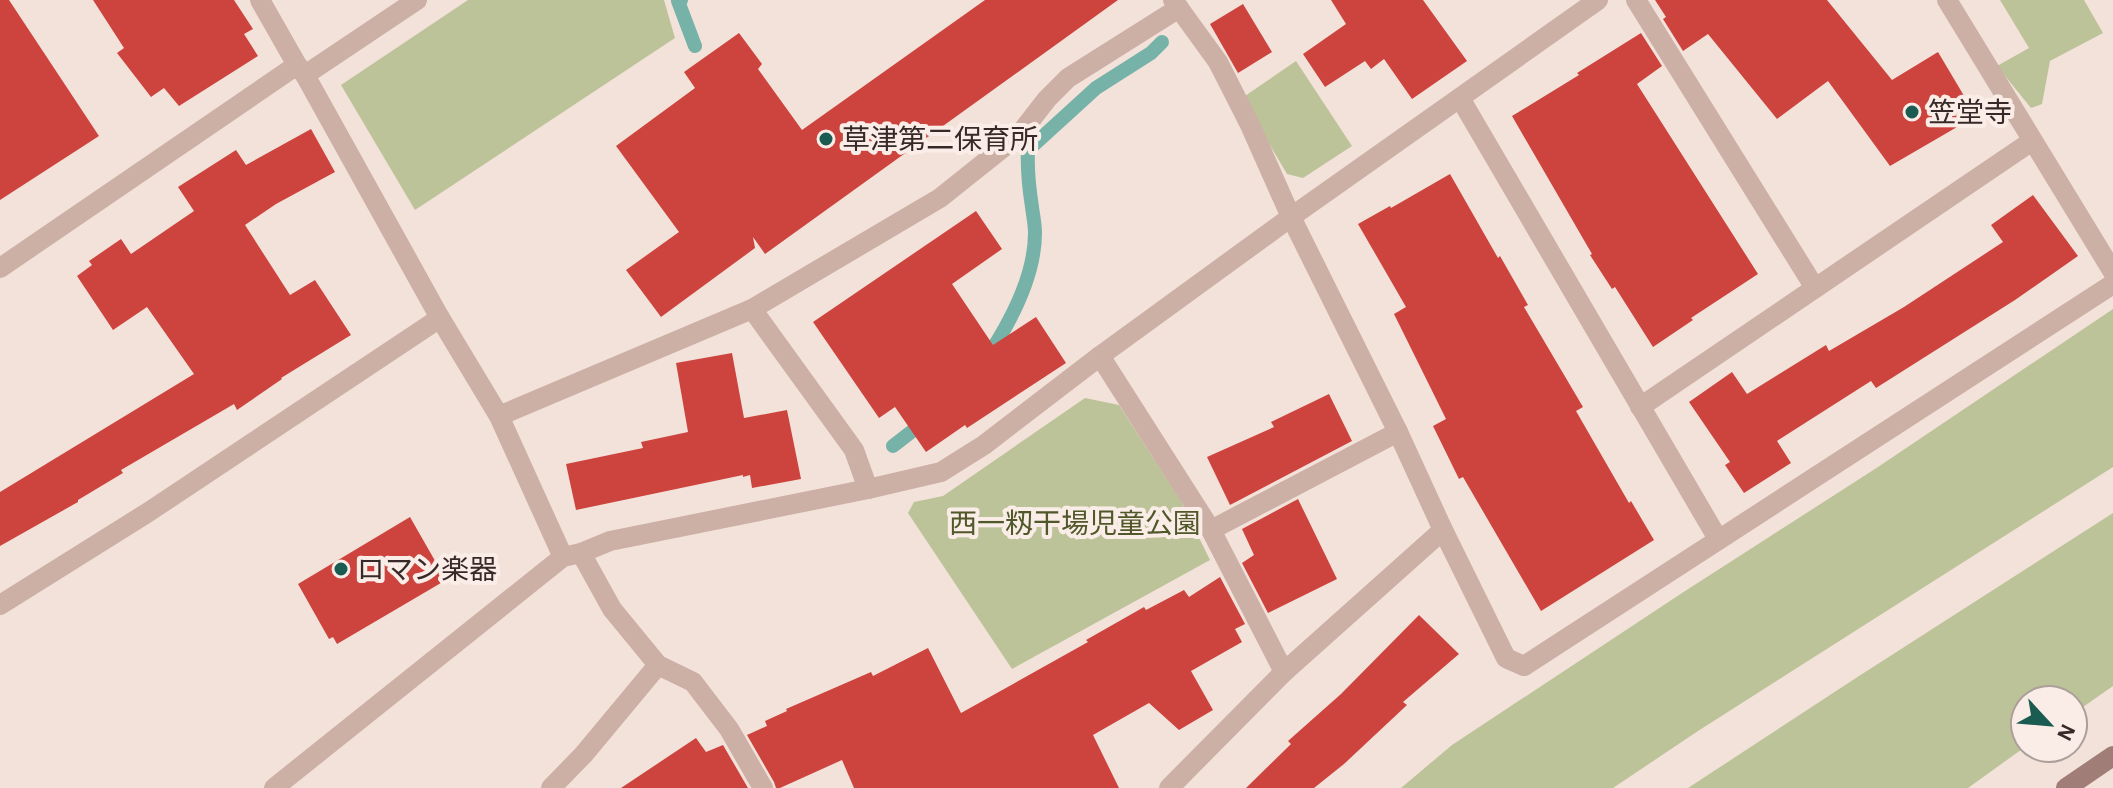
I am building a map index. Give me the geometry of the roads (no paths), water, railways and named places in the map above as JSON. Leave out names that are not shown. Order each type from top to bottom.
[{"type":"main road","points":[[2066,788],[2113,756]]},
{"type":"street","points":[[260,0],[499,416],[572,555],[658,665],[693,682],[729,729],[763,788]]},
{"type":"street","points":[[0,268],[301,70],[417,0]]},
{"type":"street","points":[[274,788],[572,555],[610,541],[941,472],[984,445],[1291,217],[1598,0]]},
{"type":"street","points":[[1636,0],[1815,288]]},
{"type":"street","points":[[1947,0],[2113,272]]},
{"type":"street","points":[[499,416],[752,309],[940,198],[1019,135],[1068,78],[1176,4],[1218,62],[1250,125],[1291,217],[1506,658],[1524,666],[2113,284]]},
{"type":"street","points":[[1460,98],[1718,539]]},
{"type":"street","points":[[1640,407],[2032,141]]},
{"type":"street","points":[[752,309],[854,450],[868,489]]},
{"type":"street","points":[[0,605],[147,513],[440,318]]},
{"type":"street","points":[[1100,356],[1211,530],[1284,672]]},
{"type":"street","points":[[1211,530],[1398,432]]},
{"type":"street","points":[[1169,788],[1284,672],[1443,530]]},
{"type":"street","points":[[551,788],[584,754],[658,665]]},
{"type":"waterway","points":[[681,0],[678,1],[695,46]]},
{"type":"waterway","points":[[988,356],[1013,313],[1031,265],[1035,233],[1028,179],[1028,150],[1096,88],[1151,53],[1162,42]]},
{"type":"waterway","points":[[893,446],[924,422]]},
{"type":"place","name":"笠堂寺","points":[[1912,112]]},
{"type":"place","name":"草津第二保育所","points":[[826,139]]},
{"type":"place","name":"ロマン楽器","points":[[341,569]]},
{"type":"park label","name":"西一籾干場児童公園","points":[[1075,523]]}]
